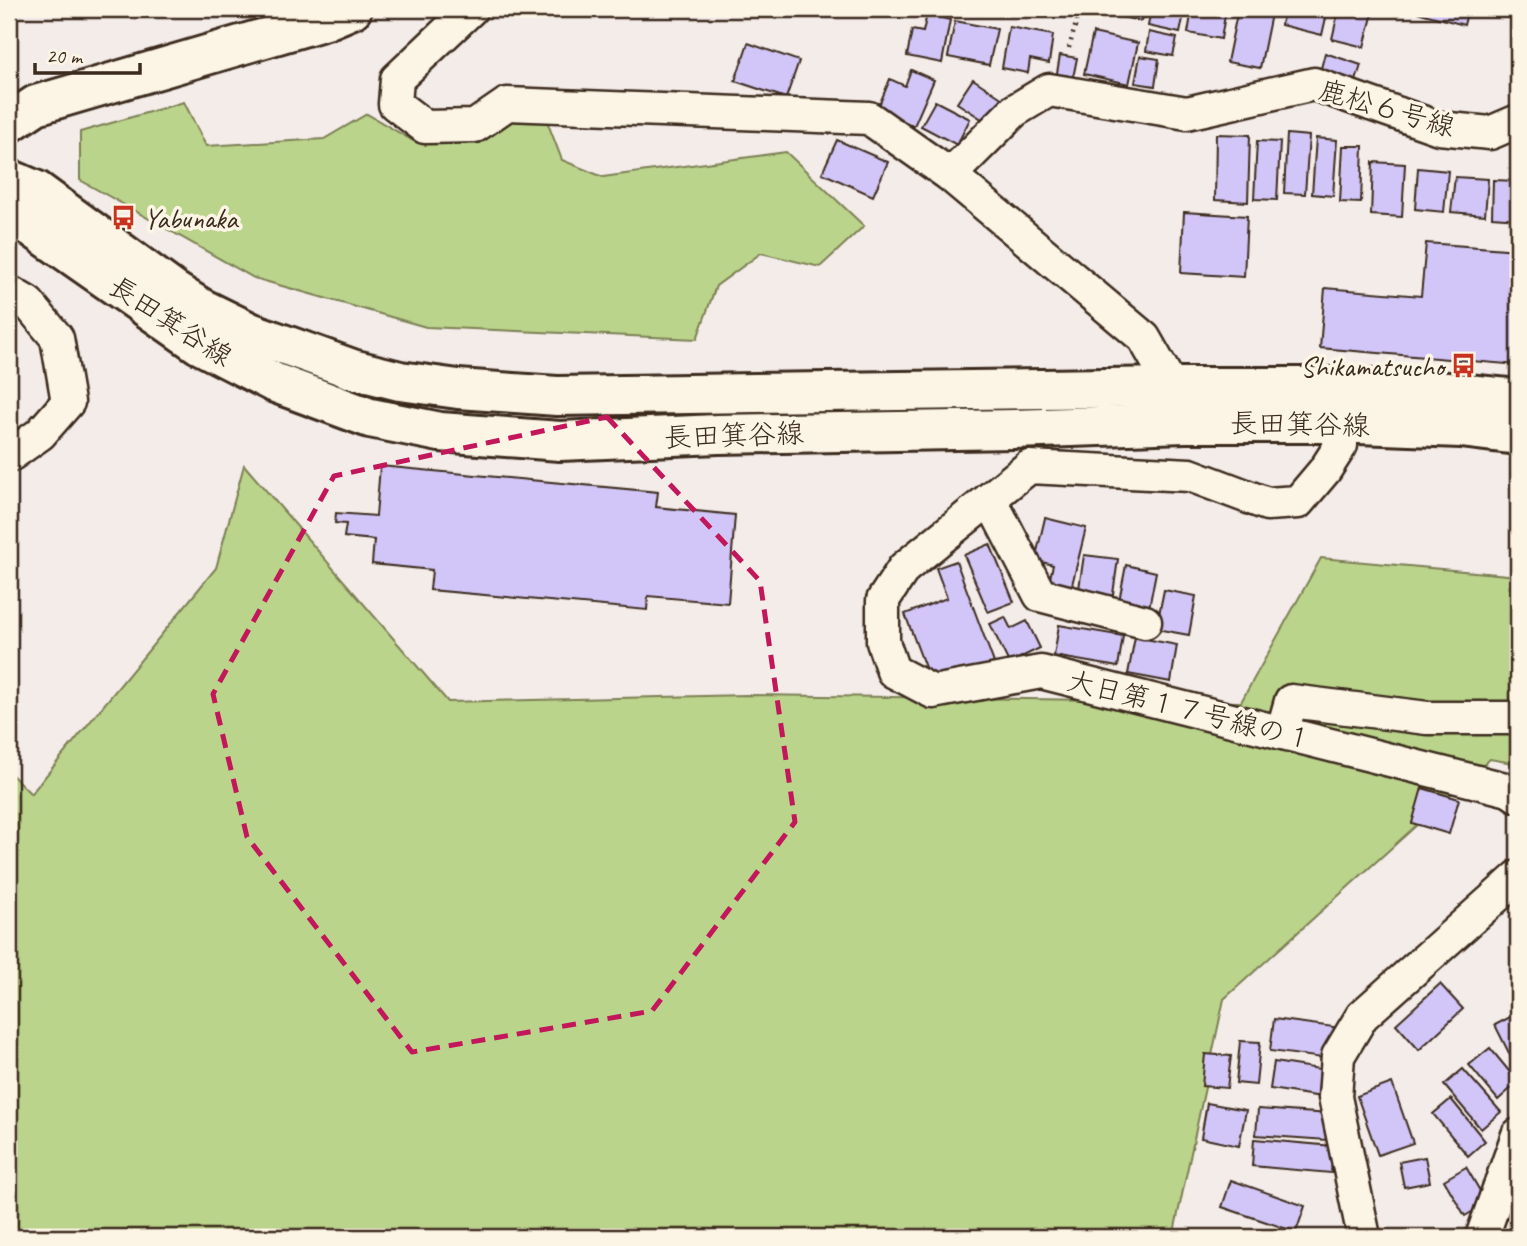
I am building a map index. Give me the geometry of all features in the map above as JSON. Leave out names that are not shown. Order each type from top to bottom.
[{"type":"street","points":[[9,123],[36,105],[326,20],[352,9]]},
{"type":"street","points":[[471,9],[397,79],[395,104],[425,127],[475,126],[507,104],[869,118],[950,175],[1144,338],[1172,387]]},
{"type":"street","name":"鹿松６号線","points":[[950,175],[1014,111],[1049,90],[1187,113],[1314,84],[1439,128],[1490,133],[1518,121]]},
{"type":"street","name":"長田箕谷線","points":[[9,179],[37,191],[174,291],[211,313],[252,333],[305,353],[400,381],[458,389],[557,396],[1336,387],[1426,390],[1518,399]]},
{"type":"street","name":"長田箕谷線","points":[[9,209],[200,344],[236,363],[273,382],[370,418],[440,432],[560,441],[718,434],[1185,423],[1461,428],[1518,436]]},
{"type":"street","points":[[9,292],[28,303],[57,338],[68,402],[40,434],[9,456]]},
{"type":"street","points":[[1145,622],[1040,595],[990,499],[1029,467],[1189,475],[1267,504],[1298,502],[1325,470],[1341,445],[1333,424]]},
{"type":"street","name":"大日第１７号線の１","points":[[990,499],[904,568],[883,600],[883,642],[893,671],[933,692],[1041,672],[1509,790],[1518,796]]},
{"type":"street","points":[[1282,733],[1291,701],[1427,718],[1518,718]]},
{"type":"street","points":[[1364,1237],[1335,1097],[1338,1056],[1362,1016],[1518,877]]},
{"type":"street","points":[[1482,1237],[1518,1135]]},
{"type":"path","points":[[1069,48],[1080,9]]},
{"type":"highlighted area","points":[[607,417],[760,581],[795,822],[652,1011],[412,1052],[247,837],[213,694],[334,476]]},
{"type":"green space","points":[[184,102],[206,146],[324,139],[367,114],[415,142],[482,138],[506,114],[545,116],[562,160],[603,177],[786,152],[864,226],[820,267],[761,253],[716,286],[697,339],[426,327],[254,278],[80,180],[80,132]]},
{"type":"green space","points":[[244,465],[448,702],[746,695],[1241,702],[1321,558],[1518,576],[1518,764],[1490,759],[1224,999],[1173,1237],[9,1237],[9,772],[31,794],[216,568]]},
{"type":"building","points":[[1102,9],[1144,9],[1141,21],[1102,13]]},
{"type":"building","points":[[1151,9],[1185,9],[1180,33],[1148,26]]},
{"type":"building","points":[[1192,9],[1226,9],[1221,39],[1188,33]]},
{"type":"building","points":[[1238,9],[1272,9],[1260,68],[1227,62]]},
{"type":"building","points":[[1285,9],[1328,9],[1322,35],[1281,25]]},
{"type":"building","points":[[1339,9],[1374,9],[1364,47],[1332,39]]},
{"type":"building","points":[[1406,9],[1468,9],[1464,25]]},
{"type":"building","points":[[927,14],[950,20],[942,63],[907,56],[912,30],[923,32]]},
{"type":"building","points":[[955,21],[997,29],[989,65],[948,57]]},
{"type":"building","points":[[1009,27],[1053,35],[1049,63],[1030,59],[1028,73],[1002,68]]},
{"type":"building","points":[[1149,32],[1177,38],[1173,56],[1146,51]]},
{"type":"building","points":[[1093,33],[1138,43],[1129,84],[1084,74]]},
{"type":"building","points":[[748,43],[799,61],[786,98],[735,81]]},
{"type":"building","points":[[1325,53],[1361,65],[1355,84],[1320,72]]},
{"type":"building","points":[[1060,55],[1077,58],[1071,88],[1055,85]]},
{"type":"building","points":[[1140,56],[1159,59],[1155,86],[1135,83]]},
{"type":"building","points":[[911,70],[934,80],[914,126],[877,110],[890,79],[905,86]]},
{"type":"building","points":[[973,79],[1003,99],[988,123],[957,103]]},
{"type":"building","points":[[935,101],[970,119],[957,145],[921,126]]},
{"type":"building","points":[[1216,134],[1250,135],[1248,202],[1215,200]]},
{"type":"building","points":[[1287,134],[1309,136],[1305,194],[1284,193]]},
{"type":"building","points":[[1316,138],[1337,140],[1333,196],[1312,194]]},
{"type":"building","points":[[837,140],[888,162],[873,196],[822,173]]},
{"type":"building","points":[[1257,141],[1280,142],[1277,200],[1254,199]]},
{"type":"building","points":[[1343,146],[1363,146],[1361,203],[1340,202]]},
{"type":"building","points":[[1373,162],[1405,164],[1402,217],[1371,215]]},
{"type":"building","points":[[1418,168],[1448,171],[1444,212],[1415,209]]},
{"type":"building","points":[[1455,177],[1488,179],[1485,215],[1451,212]]},
{"type":"building","points":[[1493,180],[1518,181],[1518,219],[1492,217]]},
{"type":"building","points":[[1184,212],[1247,216],[1244,277],[1181,273]]},
{"type":"building","points":[[1426,243],[1518,250],[1518,365],[1320,348],[1325,288],[1421,296]]},
{"type":"building","points":[[380,466],[658,492],[656,507],[735,515],[728,603],[648,596],[647,610],[430,590],[432,570],[372,564],[374,540],[344,537],[346,524],[335,523],[336,513],[376,516]]},
{"type":"building","points":[[1045,518],[1086,528],[1069,597],[1047,591],[1053,565],[1035,560]]},
{"type":"building","points":[[990,544],[1014,602],[988,612],[964,555]]},
{"type":"building","points":[[1084,555],[1118,559],[1112,601],[1078,595]]},
{"type":"building","points":[[956,561],[994,663],[932,686],[905,614],[947,598],[936,568]]},
{"type":"building","points":[[1126,565],[1156,572],[1148,613],[1118,606]]},
{"type":"building","points":[[1164,590],[1196,596],[1189,635],[1156,629]]},
{"type":"building","points":[[1005,617],[1011,629],[1027,621],[1040,648],[1009,663],[990,624]]},
{"type":"building","points":[[1059,625],[1123,636],[1118,667],[1054,656]]},
{"type":"building","points":[[1135,637],[1177,645],[1171,682],[1128,674]]},
{"type":"building","points":[[1422,788],[1459,799],[1449,834],[1412,823]]},
{"type":"building","points":[[1440,984],[1463,1009],[1419,1050],[1396,1024]]},
{"type":"building","points":[[1512,1016],[1518,1028],[1518,1071],[1495,1025]]},
{"type":"building","points":[[1274,1019],[1334,1027],[1330,1059],[1270,1051]]},
{"type":"building","points":[[1240,1041],[1260,1042],[1256,1085],[1236,1083]]},
{"type":"building","points":[[1490,1048],[1518,1082],[1498,1100],[1469,1065]]},
{"type":"building","points":[[1205,1054],[1231,1056],[1227,1088],[1202,1086]]},
{"type":"building","points":[[1274,1062],[1326,1070],[1322,1097],[1270,1089]]},
{"type":"building","points":[[1463,1069],[1501,1112],[1481,1129],[1444,1085]]},
{"type":"building","points":[[1392,1083],[1413,1143],[1378,1155],[1357,1096]]},
{"type":"building","points":[[1451,1099],[1485,1141],[1468,1156],[1433,1114]]},
{"type":"building","points":[[1207,1103],[1246,1110],[1239,1146],[1201,1138]]},
{"type":"building","points":[[1258,1109],[1330,1114],[1327,1140],[1256,1135]]},
{"type":"building","points":[[1254,1139],[1333,1146],[1331,1173],[1252,1166]]},
{"type":"building","points":[[1425,1157],[1430,1182],[1404,1187],[1399,1162]]},
{"type":"building","points":[[1466,1167],[1487,1203],[1465,1216],[1444,1180]]},
{"type":"building","points":[[1231,1180],[1305,1206],[1296,1232],[1222,1207]]},
{"type":"place","name":"Yabunaka","points":[[124,218]]},
{"type":"place","name":"Shikamatsucho","points":[[1464,366]]}]
